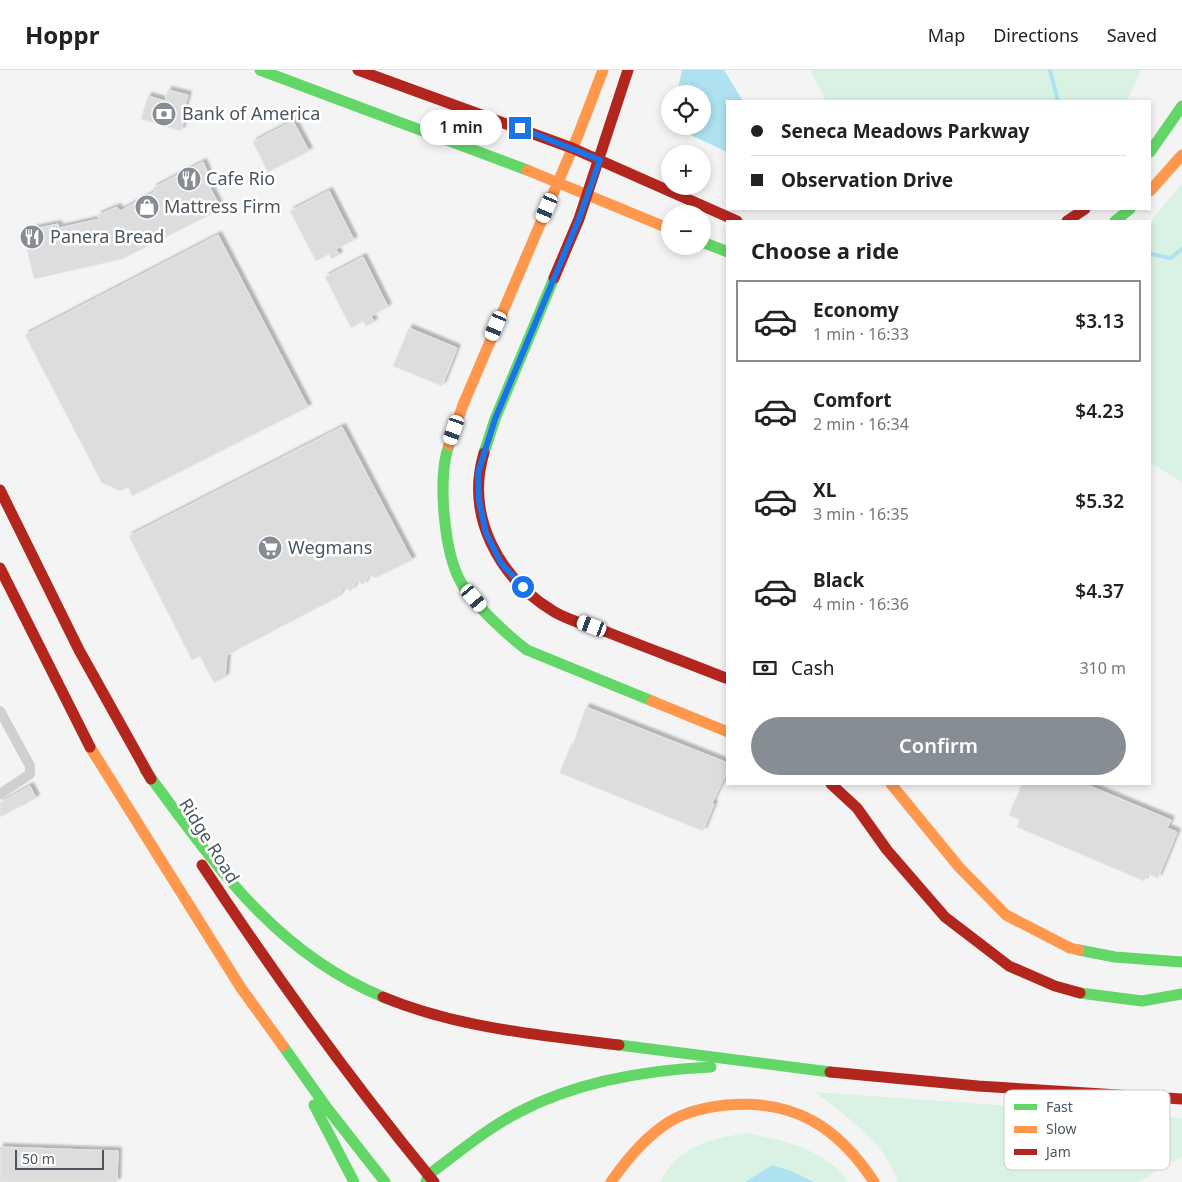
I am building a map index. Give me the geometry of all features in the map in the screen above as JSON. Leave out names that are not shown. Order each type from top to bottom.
[{"type":"main road","points":[[260,70],[354,102],[558,181],[661,224]]},
{"type":"main road","points":[[358,70],[572,148],[735,220]]},
{"type":"main road","points":[[602,70],[572,148],[463,405],[444,461],[443,505],[454,562],[462,584],[497,626],[527,650],[726,731]]},
{"type":"main road","points":[[628,70],[600,160],[579,219],[495,419],[478,473],[479,501],[486,533],[501,563],[523,587],[554,612],[726,678]]},
{"type":"main road","points":[[1151,151],[1182,106]]},
{"type":"main road","points":[[1151,190],[1182,155]]},
{"type":"main road","points":[[1068,220],[1084,210]]},
{"type":"main road","points":[[1116,220],[1129,210]]},
{"type":"main road","points":[[711,245],[726,251]]},
{"type":"main road","name":"Ridge Road","points":[[0,490],[79,650],[197,858],[241,924],[366,1099],[429,1180]]},
{"type":"main road","points":[[0,568],[90,748],[241,988],[385,1182]]},
{"type":"main road","points":[[146,770],[221,873],[244,899],[284,936],[329,969],[389,1000],[451,1021],[765,1065],[1035,1090]]},
{"type":"main road","points":[[832,785],[857,808],[888,850],[945,917],[1009,966],[1055,986],[1090,996],[1142,1001],[1182,994]]},
{"type":"main road","points":[[892,785],[959,868],[1006,915],[1070,948],[1115,958],[1182,962]]},
{"type":"main road","points":[[284,1048],[354,1182]]},
{"type":"main road","points":[[429,1180],[468,1145],[532,1105],[610,1078],[696,1067],[765,1065]]},
{"type":"main road","points":[[611,1182],[630,1154],[664,1126],[708,1106],[752,1103],[782,1107],[808,1119],[838,1139],[862,1163],[874,1182]]},
{"type":"street","points":[[0,711],[30,766],[30,774],[24,780],[0,794]]},
{"type":"green space","points":[[810,70],[1141,70],[1127,100],[825,100]]},
{"type":"green space","points":[[1182,183],[1182,482],[1151,464],[1151,221]]},
{"type":"green space","points":[[815,1092],[1004,1105],[1004,1170],[1159,1170],[1139,1182],[897,1182],[885,1156],[875,1143],[852,1121]]},
{"type":"green space","points":[[1170,1117],[1182,1118],[1182,1156],[1170,1163]]},
{"type":"green space","points":[[745,1133],[788,1143],[815,1154],[828,1161],[848,1182],[814,1182],[791,1171],[772,1165],[745,1182],[660,1182],[676,1160],[695,1147],[706,1142]]},
{"type":"water","points":[[682,70],[724,70],[742,100],[726,100],[726,152],[691,135],[711,135],[711,85],[679,85]]},
{"type":"water","points":[[772,1165],[791,1171],[814,1182],[745,1182]]},
{"type":"building","name":"Bank of America","points":[[168,90],[188,95],[184,108],[187,109],[181,131],[141,119],[148,96],[165,101]]},
{"type":"building","points":[[293,121],[309,151],[268,172],[253,142]]},
{"type":"building","points":[[203,162],[209,176],[205,178],[221,209],[122,259],[34,279],[23,231],[58,224],[59,228],[99,219],[98,215],[117,207],[120,211],[155,192],[153,188]]},
{"type":"building","points":[[329,191],[354,240],[336,249],[339,255],[331,259],[329,254],[316,261],[290,211]]},
{"type":"building","points":[[218,235],[308,407],[132,496],[128,487],[121,491],[102,483],[25,335]]},
{"type":"building","points":[[363,257],[388,307],[371,316],[374,322],[366,326],[363,321],[351,328],[325,277]]},
{"type":"building","points":[[409,328],[457,348],[442,386],[393,366]]},
{"type":"building","name":"Wegmans","points":[[342,427],[412,560],[375,578],[369,574],[363,585],[357,580],[351,591],[344,587],[338,597],[227,655],[225,677],[214,683],[200,656],[192,660],[129,536]]},
{"type":"building","points":[[586,707],[726,762],[726,774],[712,803],[714,804],[703,831],[560,773],[570,747],[572,748]]},
{"type":"building","points":[[1022,785],[1087,785],[1171,820],[1167,828],[1177,832],[1158,878],[1147,874],[1144,881],[1017,827],[1020,820],[1009,815]]},
{"type":"building","points":[[30,786],[36,798],[0,817],[0,803]]},
{"type":"building","points":[[0,1147],[118,1151],[117,1182],[0,1182]]},
{"type":"waterway","points":[[1050,70],[1058,100]]},
{"type":"waterway","points":[[1151,254],[1171,258],[1182,249]]},
{"type":"traffic: fast","points":[[260,70],[527,170]]},
{"type":"traffic: fast","points":[[1151,151],[1182,106]]},
{"type":"traffic: fast","points":[[1116,220],[1129,210]]},
{"type":"traffic: fast","points":[[711,245],[726,251]]},
{"type":"traffic: fast","points":[[484,453],[495,419],[554,278]]},
{"type":"traffic: fast","points":[[449,445],[443,476],[444,516],[451,555],[456,571],[467,592],[492,619],[527,650],[652,701]]},
{"type":"traffic: fast","points":[[145,770],[221,870],[248,901],[277,929],[309,955],[344,978],[383,997]]},
{"type":"traffic: fast","points":[[1079,950],[1115,957],[1182,962]]},
{"type":"traffic: fast","points":[[1080,993],[1142,1001],[1182,994]]},
{"type":"traffic: fast","points":[[619,1045],[830,1072]]},
{"type":"traffic: fast","points":[[283,1046],[327,1108],[385,1182]]},
{"type":"traffic: fast","points":[[426,1182],[428,1175],[484,1134],[519,1112],[542,1101],[589,1085],[637,1074],[711,1067]]},
{"type":"traffic: fast","points":[[314,1105],[354,1182]]},
{"type":"traffic: slow","points":[[449,445],[463,405],[579,133],[603,70]]},
{"type":"traffic: slow","points":[[1151,190],[1182,155]]},
{"type":"traffic: slow","points":[[527,170],[661,225]]},
{"type":"traffic: slow","points":[[652,701],[726,731]]},
{"type":"traffic: slow","points":[[90,747],[241,988],[283,1046]]},
{"type":"traffic: slow","points":[[892,785],[959,867],[1006,915],[1070,948],[1079,950]]},
{"type":"traffic: slow","points":[[611,1182],[644,1142],[660,1128],[676,1118],[690,1112],[712,1107],[751,1104],[793,1112],[812,1121],[845,1146],[874,1182]]},
{"type":"traffic: jam","points":[[358,70],[572,148],[735,220]]},
{"type":"traffic: jam","points":[[554,278],[579,219],[628,70]]},
{"type":"traffic: jam","points":[[1068,220],[1084,210]]},
{"type":"traffic: jam","points":[[484,453],[479,477],[479,500],[483,522],[491,543],[502,563],[534,597],[566,618],[726,678]]},
{"type":"traffic: jam","points":[[0,490],[79,650],[151,779]]},
{"type":"traffic: jam","points":[[0,568],[90,747]]},
{"type":"traffic: jam","points":[[832,785],[857,808],[887,850],[945,917],[1009,966],[1055,986],[1080,993]]},
{"type":"traffic: jam","points":[[202,865],[314,1026],[434,1182]]},
{"type":"traffic: jam","points":[[383,997],[411,1008],[499,1029],[619,1045]]},
{"type":"traffic: jam","points":[[830,1072],[1041,1090]]},
{"type":"traffic: jam","points":[[1170,1098],[1182,1099]]},
{"type":"place","name":"Bank of America","points":[[164,114]]},
{"type":"place","name":"Cafe Rio","points":[[189,179]]},
{"type":"place","name":"Mattress Firm","points":[[147,207]]},
{"type":"place","name":"Panera Bread","points":[[32,237]]},
{"type":"place","name":"Wegmans","points":[[270,548]]},
{"type":"route","points":[[520,128],[600,160],[579,219],[495,419],[478,473],[479,501],[486,533],[501,563],[523,587]]}]
